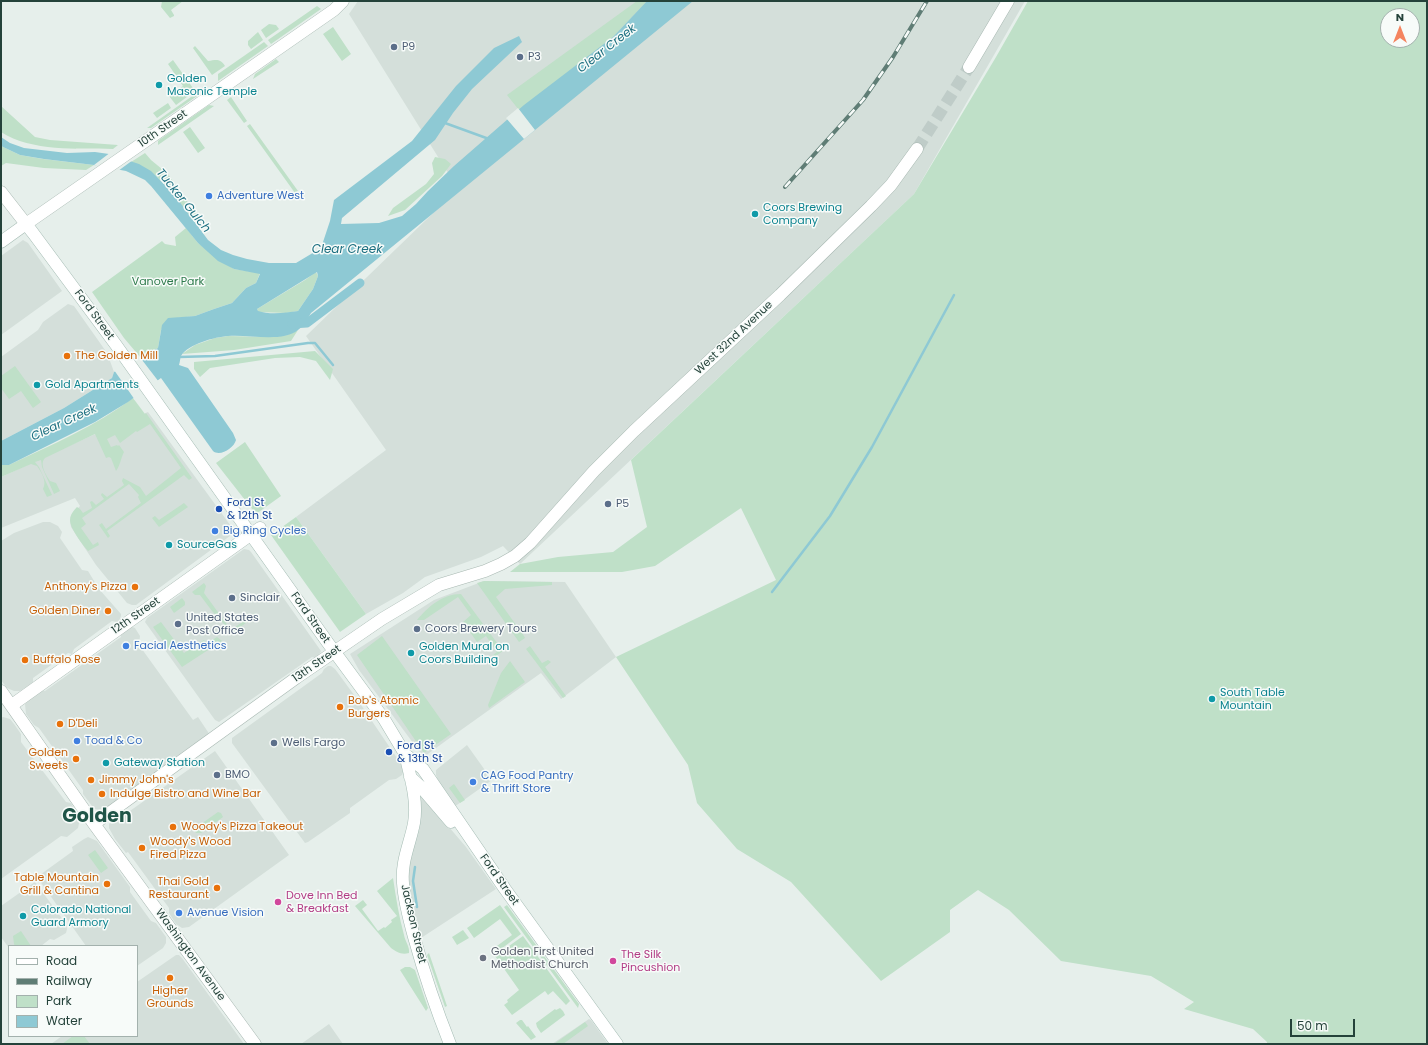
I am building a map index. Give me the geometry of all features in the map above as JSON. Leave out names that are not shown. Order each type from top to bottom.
[{"type":"street","name":"10th Street","points":[[1,242],[322,18],[343,1]]},
{"type":"street","points":[[969,67],[1008,1]]},
{"type":"street","name":"West 32nd Avenue","points":[[548,524],[594,471],[634,431],[780,295],[871,206],[891,185],[917,149]]},
{"type":"street","name":"Ford Street","points":[[1,192],[154,398],[256,531],[334,652],[384,719],[405,754],[422,769],[470,840],[617,1044]]},
{"type":"street","name":"13th Street","points":[[94,824],[382,619],[439,585],[485,571],[515,556],[548,524]]},
{"type":"street","name":"12th Street","points":[[12,705],[256,531]]},
{"type":"street","name":"Washington Avenue","points":[[1,690],[94,824],[255,1044]]},
{"type":"street","name":"Jackson Street","points":[[405,754],[414,796],[415,811],[414,823],[402,866],[404,889],[420,960],[450,1044]]},
{"type":"street","points":[[410,777],[421,787],[447,818],[470,840]]},
{"type":"shaded area","points":[[358,1],[1025,1],[914,194],[520,564],[503,546],[481,557],[425,577],[403,593],[366,614],[296,517],[386,450],[306,336],[458,189],[349,14]]},
{"type":"shaded area","points":[[23,240],[28,243],[62,291],[1,335],[1,256]]},
{"type":"shaded area","points":[[68,304],[74,306],[112,360],[110,361],[114,372],[112,378],[64,408],[1,441],[1,357],[38,330],[43,322]]},
{"type":"shaded area","points":[[148,412],[233,529],[234,533],[136,605],[132,605],[127,603],[96,565],[71,527],[71,515],[80,506],[75,498],[1,528],[1,477],[93,435]]},
{"type":"shaded area","points":[[43,522],[50,522],[58,526],[62,532],[60,538],[82,570],[88,571],[99,589],[121,614],[121,616],[119,621],[112,621],[74,649],[72,654],[68,653],[33,678],[33,682],[29,685],[20,691],[14,691],[7,688],[1,680],[1,541],[14,533]]},
{"type":"shaded area","points":[[244,549],[251,552],[321,651],[315,658],[312,657],[219,722],[215,720],[145,622],[147,618]]},
{"type":"shaded area","points":[[484,581],[565,582],[616,657],[561,699],[541,673],[425,756],[422,755],[359,670],[350,654],[434,600]]},
{"type":"shaded area","points":[[130,626],[135,628],[140,636],[139,645],[193,720],[198,717],[209,734],[198,744],[194,744],[167,763],[164,768],[104,810],[99,810],[92,806],[83,794],[83,790],[39,728],[34,725],[26,714],[25,704],[40,690],[45,691],[121,637],[121,634]]},
{"type":"shaded area","points":[[328,666],[335,669],[357,699],[401,764],[404,771],[402,775],[396,779],[389,780],[350,808],[350,813],[305,843],[232,743],[232,738],[322,673]]},
{"type":"shaded area","points":[[3,717],[10,719],[14,724],[21,734],[21,742],[66,802],[71,803],[80,819],[78,828],[67,837],[61,836],[1,879],[1,718]]},
{"type":"shaded area","points":[[467,745],[492,780],[454,807],[438,780],[436,770]]},
{"type":"shaded area","points":[[215,751],[289,855],[189,927],[182,928],[176,924],[169,913],[169,908],[128,852],[126,853],[115,839],[109,825],[110,821],[114,817],[125,810],[127,813]]},
{"type":"shaded area","points":[[419,792],[466,847],[496,889],[421,938],[406,881]]},
{"type":"shaded area","points":[[88,837],[97,841],[130,887],[130,892],[151,921],[156,923],[166,937],[166,943],[163,948],[138,965],[138,945],[85,945],[37,877],[73,851],[72,847]]},
{"type":"shaded area","points":[[35,882],[66,924],[66,933],[54,940],[50,939],[42,945],[8,945],[8,947],[1,937],[1,906]]},
{"type":"shaded area","points":[[176,955],[179,955],[244,1044],[51,1044],[61,1037],[138,1037],[138,981]]},
{"type":"shaded area","points":[[589,1019],[608,1044],[552,1044]]},
{"type":"shaded area","points":[[329,1024],[343,1044],[301,1044]]},
{"type":"green space","points":[[162,1],[183,1],[171,10],[174,16],[170,18],[161,7]]},
{"type":"green space","points":[[637,1],[647,1],[613,37],[519,110],[507,95]]},
{"type":"green space","points":[[1028,1],[1427,1],[1427,1044],[1267,1044],[1267,1042],[1253,1029],[1184,1009],[1194,1002],[1151,976],[1061,961],[1009,910],[978,890],[950,910],[950,932],[881,981],[791,882],[737,849],[697,803],[688,765],[616,657],[776,580],[741,508],[655,566],[622,572],[510,572],[520,564],[558,557],[613,552],[647,527],[631,460],[914,194]]},
{"type":"green space","points":[[317,6],[321,9],[271,44],[268,40]]},
{"type":"green space","points":[[269,24],[276,25],[279,29],[266,38],[261,30]]},
{"type":"green space","points":[[333,27],[351,54],[342,61],[323,34]]},
{"type":"green space","points":[[258,32],[263,40],[251,49],[248,45],[248,41]]},
{"type":"green space","points":[[264,42],[268,46],[218,81],[218,74]]},
{"type":"green space","points":[[195,46],[208,61],[220,61],[225,66],[212,75],[193,48]]},
{"type":"green space","points":[[276,59],[279,62],[253,79],[255,74]]},
{"type":"green space","points":[[173,60],[195,91],[176,105],[169,96],[183,86],[168,64]]},
{"type":"green space","points":[[198,92],[200,94],[151,128],[147,128]]},
{"type":"green space","points":[[231,97],[247,121],[244,123],[227,100]]},
{"type":"green space","points":[[168,103],[171,108],[157,118],[153,113]]},
{"type":"green space","points":[[209,105],[214,106],[158,145],[159,140]]},
{"type":"green space","points":[[1,106],[35,137],[50,140],[118,145],[113,149],[55,148],[27,143],[1,132]]},
{"type":"green space","points":[[250,124],[298,191],[295,193],[247,126]]},
{"type":"green space","points":[[190,127],[205,148],[198,153],[183,132]]},
{"type":"green space","points":[[1,146],[20,155],[94,165],[86,170],[44,168],[6,163],[1,166]]},
{"type":"green space","points":[[145,153],[168,174],[196,214],[191,218],[179,201],[157,177],[131,162]]},
{"type":"green space","points":[[435,157],[445,159],[451,164],[442,176],[405,210],[388,216],[393,208],[426,184],[434,174],[432,163]]},
{"type":"green space","name":"Vanover Park","points":[[186,228],[198,243],[234,269],[260,273],[256,283],[246,288],[232,303],[195,316],[168,319],[161,330],[158,348],[140,357],[124,338],[92,292],[162,241],[165,244],[176,246],[175,237]]},
{"type":"green space","points":[[316,272],[318,276],[313,289],[298,311],[286,313],[258,312],[257,309]]},
{"type":"green space","points":[[298,330],[291,341],[234,350],[182,354],[195,345],[215,338],[228,336],[272,337],[287,335]]},
{"type":"green space","points":[[315,351],[333,369],[330,380],[316,361],[300,357],[275,358],[210,368],[200,377],[194,369],[194,362]]},
{"type":"green space","points":[[15,366],[41,402],[33,408],[21,391],[9,399],[1,388],[1,376]]},
{"type":"green space","points":[[133,398],[145,414],[146,413],[192,478],[189,480],[184,475],[107,531],[110,536],[108,538],[99,525],[102,523],[106,529],[141,503],[138,497],[139,495],[129,484],[82,518],[86,524],[81,528],[93,545],[98,542],[99,545],[88,551],[73,530],[70,522],[71,515],[77,507],[83,513],[92,508],[90,502],[92,501],[96,505],[104,499],[101,495],[102,493],[107,497],[124,485],[122,481],[123,478],[140,487],[146,496],[181,468],[150,424],[137,432],[136,431],[120,443],[115,435],[107,439],[111,447],[119,445],[124,452],[119,467],[116,471],[111,458],[106,458],[95,434],[45,458],[43,460],[43,466],[45,473],[50,481],[56,483],[60,491],[54,494],[42,467],[41,460],[35,462],[41,471],[37,466],[31,464],[1,477],[1,465],[9,465],[89,426]]},
{"type":"green space","points":[[245,442],[281,496],[256,514],[216,463]]},
{"type":"green space","points":[[41,472],[52,495],[47,497],[43,489],[44,486]]},
{"type":"green space","points":[[184,503],[188,507],[159,527],[152,518],[155,516],[159,520]]},
{"type":"green space","points":[[296,517],[366,614],[340,632],[271,535]]},
{"type":"green space","points":[[484,581],[552,582],[552,585],[505,589],[496,597],[524,636],[525,638],[519,642],[477,583]]},
{"type":"green space","points":[[204,583],[206,586],[204,593],[231,630],[255,613],[257,615],[232,633],[200,595],[195,595],[192,592]]},
{"type":"green space","points":[[461,594],[503,651],[493,658],[492,656],[497,652],[486,636],[477,642],[463,622],[471,615],[458,597],[424,620],[417,620],[436,602],[448,596]]},
{"type":"green space","points":[[182,598],[185,605],[174,613],[170,607]]},
{"type":"green space","points":[[161,622],[184,653],[204,640],[207,643],[217,637],[222,641],[182,667],[153,627]]},
{"type":"green space","points":[[382,636],[451,734],[424,753],[357,655]]},
{"type":"green space","points":[[530,646],[542,663],[548,660],[551,662],[545,667],[566,696],[563,698],[526,649]]},
{"type":"green space","points":[[510,661],[525,682],[489,708],[488,705],[501,673]]},
{"type":"green space","points":[[454,784],[465,800],[460,803],[449,788]]},
{"type":"green space","points":[[218,812],[221,813],[223,817],[201,833],[196,833],[193,828]]},
{"type":"green space","points":[[95,850],[108,868],[101,873],[88,855]]},
{"type":"green space","points":[[393,878],[396,900],[409,948],[409,953],[406,954],[397,952],[391,948],[355,906],[363,900],[367,905],[362,909],[378,931],[384,927],[385,928],[392,922],[391,920],[397,916],[377,891]]},
{"type":"green space","points":[[500,905],[521,934],[493,955],[490,951],[512,935],[500,919],[474,938],[467,928]]},
{"type":"green space","points":[[507,905],[579,1004],[578,1008],[504,907]]},
{"type":"green space","points":[[463,930],[469,938],[457,945],[452,937]]},
{"type":"green space","points":[[21,931],[30,945],[14,945],[13,936]]},
{"type":"green space","points":[[523,936],[570,1001],[566,1005],[553,991],[548,995],[545,991],[512,1015],[504,1005],[508,1002],[507,1000],[519,990],[495,956]]},
{"type":"green space","points":[[429,953],[447,1006],[445,1007],[427,955]]},
{"type":"green space","points":[[405,967],[410,967],[415,970],[428,1008],[426,1011],[400,970]]},
{"type":"green space","points":[[560,1008],[565,1015],[541,1033],[536,1023],[555,1009]]},
{"type":"green space","points":[[522,1020],[527,1027],[528,1026],[536,1037],[531,1040],[516,1023]]},
{"type":"green space","points":[[585,1022],[588,1026],[563,1044],[554,1044]]},
{"type":"green space","points":[[72,1037],[85,1037],[90,1044],[62,1044]]},
{"type":"water","name":"Clear Creek","points":[[647,1],[693,1],[311,313],[300,329],[291,334],[274,337],[228,336],[216,338],[202,342],[184,352],[181,356],[179,365],[188,368],[233,433],[236,440],[230,449],[219,453],[213,451],[161,378],[128,402],[95,422],[9,465],[1,465],[1,441],[64,408],[112,378],[114,372],[158,348],[162,325],[168,318],[195,316],[232,303],[246,288],[256,283],[260,274],[234,269],[218,261],[198,243],[145,180],[126,171],[20,155],[1,146],[1,137],[10,143],[24,148],[67,153],[95,152],[109,154],[139,164],[151,171],[163,183],[179,201],[208,240],[221,250],[247,259],[269,263],[296,263],[321,248],[330,221],[334,200],[412,141],[456,86],[494,48],[519,36],[522,42],[472,89],[453,113],[435,140],[342,218],[341,224],[379,223],[402,216],[454,166],[524,105],[613,37]],"holes":[[[317,272],[318,276],[313,289],[298,311],[283,313],[258,311],[257,309]]]},
{"type":"pier","points":[[518,108],[535,130],[524,139],[506,118]]},
{"type":"pier","points":[[111,152],[133,160],[118,171],[94,165]]},
{"type":"pier","points":[[139,356],[159,382],[135,400],[114,370]]},
{"type":"waterway","points":[[445,123],[489,139]]},
{"type":"waterway","points":[[292,324],[307,323],[360,283]]},
{"type":"waterway","points":[[772,592],[830,516],[872,447],[954,295]]},
{"type":"waterway","points":[[179,357],[215,356],[315,343],[333,365]]},
{"type":"waterway","points":[[415,867],[413,881],[417,907]]},
{"type":"tunnel","points":[[917,149],[969,67]]},
{"type":"railway","points":[[785,187],[863,100],[893,57],[927,1]]},
{"type":"place","name":"P9","points":[[394,47]]},
{"type":"place","name":"P3","points":[[520,57]]},
{"type":"place","name":"Golden Masonic Temple","points":[[159,85]]},
{"type":"place","name":"Adventure West","points":[[209,196]]},
{"type":"place","name":"Coors Brewing Company","points":[[755,214]]},
{"type":"place","name":"The Golden Mill","points":[[67,356]]},
{"type":"place","name":"Gold Apartments","points":[[37,385]]},
{"type":"place","name":"P5","points":[[608,504]]},
{"type":"place","name":"Ford St & 12th St","points":[[219,509]]},
{"type":"place","name":"Big Ring Cycles","points":[[215,531]]},
{"type":"place","name":"SourceGas","points":[[169,545]]},
{"type":"place","name":"Anthony's Pizza","points":[[135,587]]},
{"type":"place","name":"Sinclair","points":[[232,598]]},
{"type":"place","name":"Golden Diner","points":[[108,611]]},
{"type":"place","name":"United States Post Office","points":[[178,624]]},
{"type":"place","name":"Coors Brewery Tours","points":[[417,629]]},
{"type":"place","name":"Facial Aesthetics","points":[[126,646]]},
{"type":"place","name":"Golden Mural on Coors Building","points":[[411,653]]},
{"type":"place","name":"Buffalo Rose","points":[[25,660]]},
{"type":"place","name":"South Table Mountain","points":[[1212,699]]},
{"type":"place","name":"Bob's Atomic Burgers","points":[[340,707]]},
{"type":"place","name":"D'Deli","points":[[60,724]]},
{"type":"place","name":"Toad & Co","points":[[77,741]]},
{"type":"place","name":"Wells Fargo","points":[[274,743]]},
{"type":"place","name":"Ford St & 13th St","points":[[389,752]]},
{"type":"place","name":"Golden Sweets","points":[[76,759]]},
{"type":"place","name":"Gateway Station","points":[[106,763]]},
{"type":"place","name":"BMO","points":[[217,775]]},
{"type":"place","name":"Jimmy John's","points":[[91,780]]},
{"type":"place","name":"CAG Food Pantry & Thrift Store","points":[[473,782]]},
{"type":"place","name":"Indulge Bistro and Wine Bar","points":[[102,794]]},
{"type":"place","name":"Woody's Pizza Takeout","points":[[173,827]]},
{"type":"place","name":"Woody's Wood Fired Pizza","points":[[142,848]]},
{"type":"place","name":"Table Mountain Grill & Cantina","points":[[107,884]]},
{"type":"place","name":"Thai Gold Restaurant","points":[[217,888]]},
{"type":"place","name":"Dove Inn Bed & Breakfast","points":[[278,902]]},
{"type":"place","name":"Avenue Vision","points":[[179,913]]},
{"type":"place","name":"Colorado National Guard Armory","points":[[23,916]]},
{"type":"place","name":"Golden First United Methodist Church","points":[[483,958]]},
{"type":"place","name":"The Silk Pincushion","points":[[613,961]]},
{"type":"place","name":"Higher Grounds","points":[[170,978]]},
{"type":"district","name":"Golden","points":[[97,817]]},
{"type":"water label","name":"Tucker Gulch","points":[[183,201]]}]
